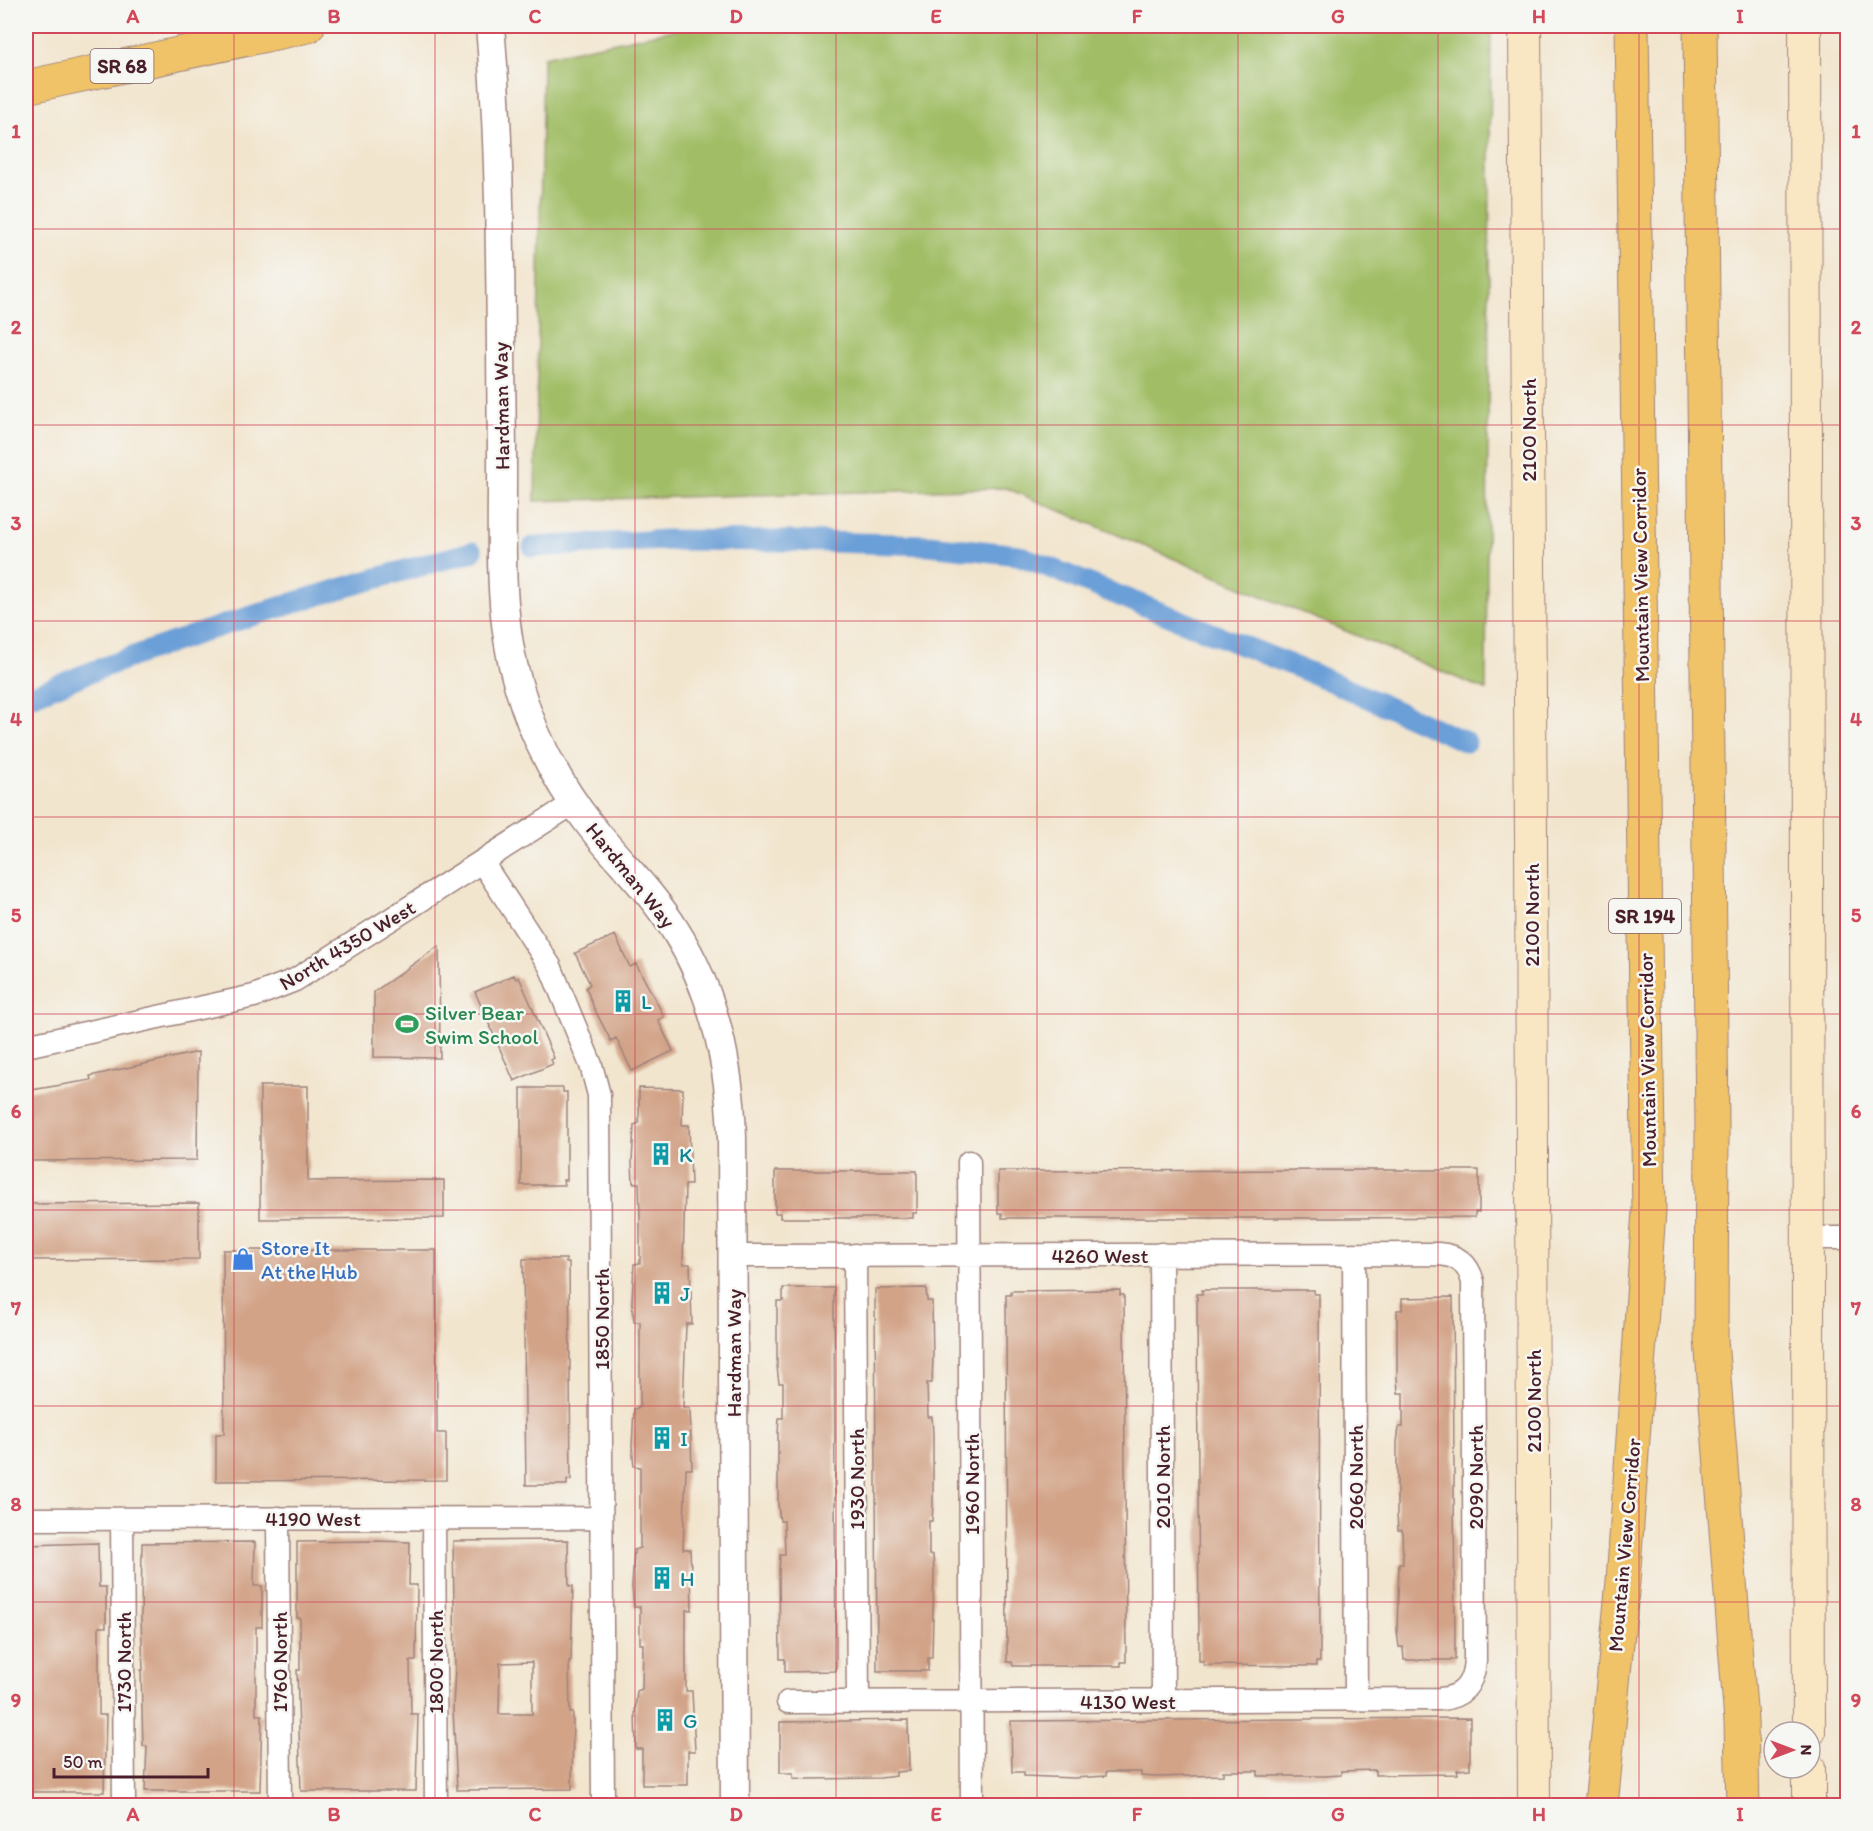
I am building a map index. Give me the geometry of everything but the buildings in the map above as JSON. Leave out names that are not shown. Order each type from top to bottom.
[{"type":"main road","name":"SR 68","points":[[26,87],[308,26]]},
{"type":"main road","name":"2100 North","points":[[1525,26],[1531,832],[1534,1806]]},
{"type":"main road","name":"Mountain View Corridor","points":[[1601,1806],[1623,1581],[1649,1211],[1632,26]]},
{"type":"main road","name":"SR 194","points":[[1700,26],[1712,1127],[1711,1339],[1740,1710],[1743,1806]]},
{"type":"main road","points":[[1805,26],[1809,1720]]},
{"type":"main road","points":[[1809,1780],[1809,1806]]},
{"type":"street","name":"Hardman Way","points":[[490,26],[498,200],[503,557],[507,634],[518,683],[534,731],[574,803],[642,885],[677,933],[699,977],[714,1015],[723,1047],[731,1102],[735,1806]]},
{"type":"street","name":"North 4350 West","points":[[26,1046],[238,1000],[277,988],[325,963],[574,803]]},
{"type":"street","name":"1850 North","points":[[482,862],[550,966],[591,1065],[599,1095],[603,1806]]},
{"type":"street","name":"1960 North","points":[[969,1162],[972,1806]]},
{"type":"street","points":[[1808,1238],[1848,1238]]},
{"type":"street","name":"2010 North","points":[[1161,1254],[1163,1701]]},
{"type":"street","name":"2060 North","points":[[1354,1254],[1356,1700]]},
{"type":"street","name":"4260 West","points":[[733,1256],[1447,1254],[1464,1263]]},
{"type":"street","name":"1930 North","points":[[855,1255],[858,1702]]},
{"type":"street","name":"2090 North","points":[[1464,1263],[1470,1272],[1474,1293],[1475,1670],[1466,1691]]},
{"type":"street","name":"1760 North","points":[[278,1518],[280,1806]]},
{"type":"street","name":"1800 North","points":[[434,1518],[436,1806]]},
{"type":"street","name":"4190 West","points":[[26,1519],[601,1518]]},
{"type":"street","name":"1730 North","points":[[122,1519],[124,1806]]},
{"type":"street","name":"4130 West","points":[[788,1702],[1440,1700],[1458,1696],[1466,1691]]},
{"type":"green space","points":[[693,26],[1491,26],[1486,690],[1006,488],[535,501],[543,57]]},
{"type":"waterway","points":[[533,547],[665,540],[792,541],[929,545],[1018,555],[1316,675],[1466,742]]},
{"type":"waterway","points":[[26,698],[191,636],[359,583],[472,552]]},
{"type":"place","name":"L","points":[[623,1001]]},
{"type":"place","name":"Silver Bear Swim School","points":[[407,1024]]},
{"type":"place","name":"K","points":[[661,1154]]},
{"type":"place","name":"Store It At the Hub","points":[[243,1259]]},
{"type":"place","name":"J","points":[[662,1293]]},
{"type":"place","name":"I","points":[[662,1438]]},
{"type":"place","name":"H","points":[[662,1578]]},
{"type":"place","name":"G","points":[[665,1720]]}]
